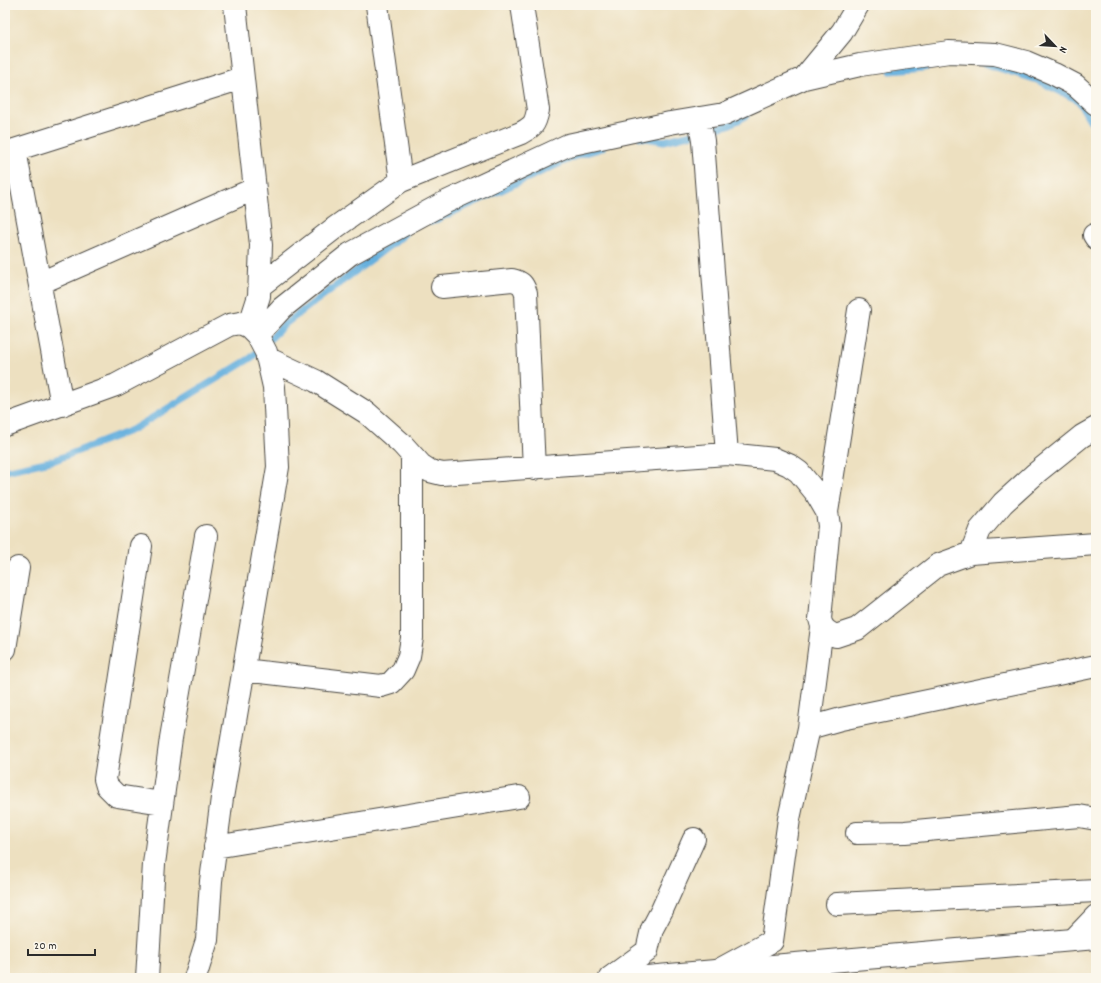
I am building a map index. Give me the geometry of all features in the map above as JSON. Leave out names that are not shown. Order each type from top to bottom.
[{"type":"street","points":[[194,978],[207,940],[211,881],[222,798],[278,467],[274,387],[260,342],[259,296],[261,245],[235,5]]},
{"type":"street","points":[[377,5],[401,181]]},
{"type":"street","points":[[260,286],[336,227],[401,181],[521,133],[533,126],[538,110],[522,5]]},
{"type":"street","points":[[804,78],[842,32],[858,5]]},
{"type":"street","points":[[260,342],[282,308],[350,254],[444,203],[568,145],[670,123],[701,129],[724,114],[804,78],[860,65],[949,52],[995,54],[1026,62],[1075,85],[1096,104]]},
{"type":"street","points":[[62,404],[40,283],[10,152],[242,78]]},
{"type":"street","points":[[701,129],[727,454]]},
{"type":"street","points":[[40,283],[254,189]]},
{"type":"street","points":[[442,287],[512,280],[520,282],[523,285],[526,293],[534,469]]},
{"type":"street","points":[[716,971],[772,941],[789,819],[809,728],[822,627],[820,619],[829,526],[827,512],[859,310]]},
{"type":"street","points":[[5,425],[116,385],[229,325],[240,323],[260,342],[316,381],[367,413],[430,471],[442,474],[534,469],[727,454],[775,459],[789,465],[804,477],[816,493],[827,512]]},
{"type":"street","points":[[971,553],[980,530],[1003,503],[1036,472],[1082,436],[1096,428]]},
{"type":"street","points":[[244,670],[381,686],[391,684],[404,670],[409,656],[412,638],[412,456]]},
{"type":"street","points":[[147,978],[154,864],[162,802],[171,738],[206,536]]},
{"type":"street","points":[[822,627],[827,632],[836,636],[857,628],[938,565],[971,553],[1096,544]]},
{"type":"street","points":[[141,546],[106,778],[107,786],[117,796],[162,802]]},
{"type":"street","points":[[5,649],[18,568]]},
{"type":"street","points":[[809,728],[841,719],[1096,666]]},
{"type":"street","points":[[216,847],[519,797]]},
{"type":"street","points":[[857,833],[905,832],[1079,816],[1096,819]]},
{"type":"street","points":[[610,978],[647,951],[652,929],[694,839]]},
{"type":"street","points":[[837,904],[1096,891]]},
{"type":"street","points":[[1074,940],[1096,916]]},
{"type":"street","points":[[635,978],[716,971],[753,973],[1096,938]]},
{"type":"waterway","points":[[980,62],[1037,80],[1078,100],[1096,130]]},
{"type":"waterway","points":[[891,71],[924,68],[941,63]]},
{"type":"waterway","points":[[640,137],[664,141],[728,125],[746,116]]},
{"type":"waterway","points":[[431,222],[576,156],[602,148]]},
{"type":"waterway","points":[[5,471],[55,460],[132,430],[251,358],[285,324],[404,235]]}]
